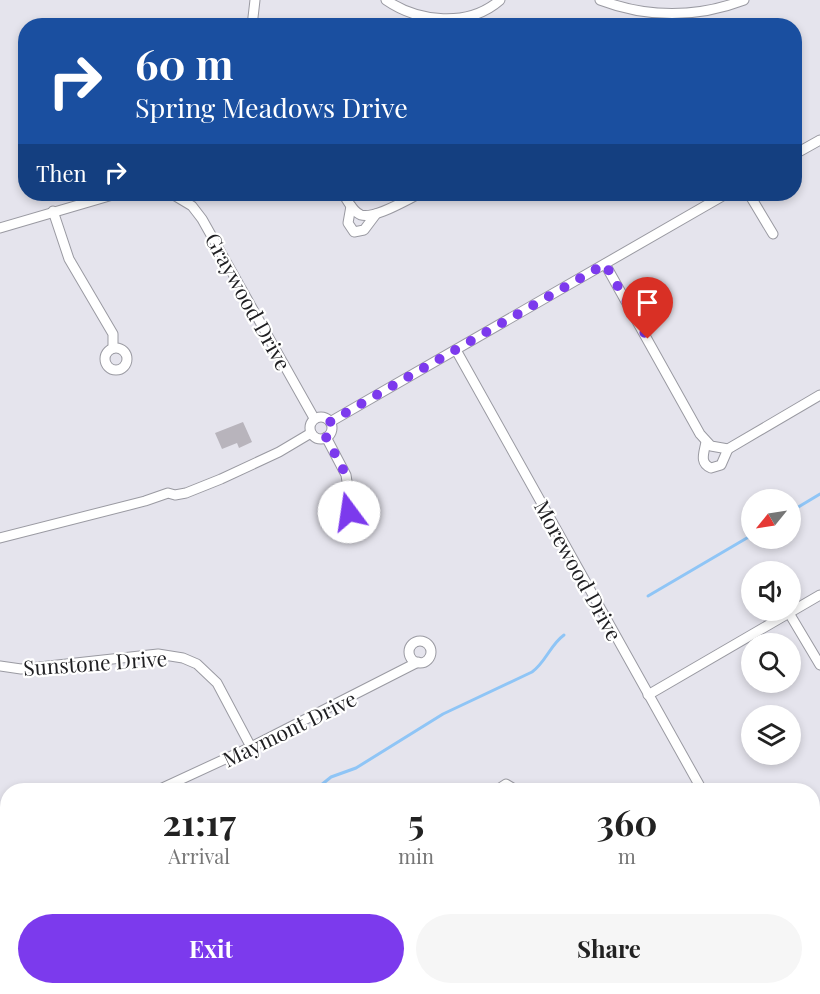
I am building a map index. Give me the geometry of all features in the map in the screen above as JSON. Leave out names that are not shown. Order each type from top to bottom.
[{"type":"street","points":[[253,18],[255,0]]},
{"type":"street","points":[[386,0],[399,9],[430,18]]},
{"type":"street","points":[[448,18],[463,17],[487,8],[500,0]]},
{"type":"street","points":[[600,0],[621,8],[667,14],[716,10],[744,0]]},
{"type":"street","points":[[802,150],[820,140]]},
{"type":"street","points":[[0,228],[90,201]]},
{"type":"street","name":"Graywood Drive","points":[[184,201],[192,206],[202,219],[314,418]]},
{"type":"street","points":[[348,201],[359,214],[376,214],[404,201]]},
{"type":"street","points":[[330,422],[714,201]]},
{"type":"street","points":[[753,201],[773,234]]},
{"type":"street","points":[[351,206],[348,223],[354,232],[364,230],[376,214]]},
{"type":"street","points":[[53,211],[69,259],[113,334],[113,348]]},
{"type":"street","points":[[605,264],[706,442],[717,448],[728,448],[820,395]]},
{"type":"street","name":"Morewood Drive","points":[[456,350],[698,783]]},
{"type":"street","points":[[325,417],[330,422],[331,432],[326,437],[319,438],[311,433],[310,423],[314,418],[325,417]]},
{"type":"street","points":[[0,538],[145,501],[156,496],[186,493],[247,467],[311,433]]},
{"type":"street","points":[[326,437],[346,475],[348,488]]},
{"type":"street","points":[[706,442],[703,459],[711,468],[722,465],[728,448]]},
{"type":"street","points":[[801,606],[820,595]]},
{"type":"street","points":[[648,694],[775,621]]},
{"type":"street","points":[[794,621],[820,665]]},
{"type":"street","name":"Sunstone Drive","points":[[0,666],[21,669],[158,654],[183,658],[196,664],[217,683],[251,747]]},
{"type":"street","name":"Maymont Drive","points":[[173,783],[251,747],[418,662]]},
{"type":"building","points":[[243,422],[252,442],[239,448],[237,443],[222,449],[215,433]]},
{"type":"waterway","points":[[801,505],[820,494]]},
{"type":"waterway","points":[[648,596],[741,541]]},
{"type":"waterway","points":[[324,783],[331,777],[356,768],[443,714],[532,672],[564,635]]},
{"type":"route","points":[[349,512],[344,512],[338,503],[342,493],[348,488],[346,475],[326,437],[332,429],[330,422],[347,412],[605,264],[648,339]]}]
